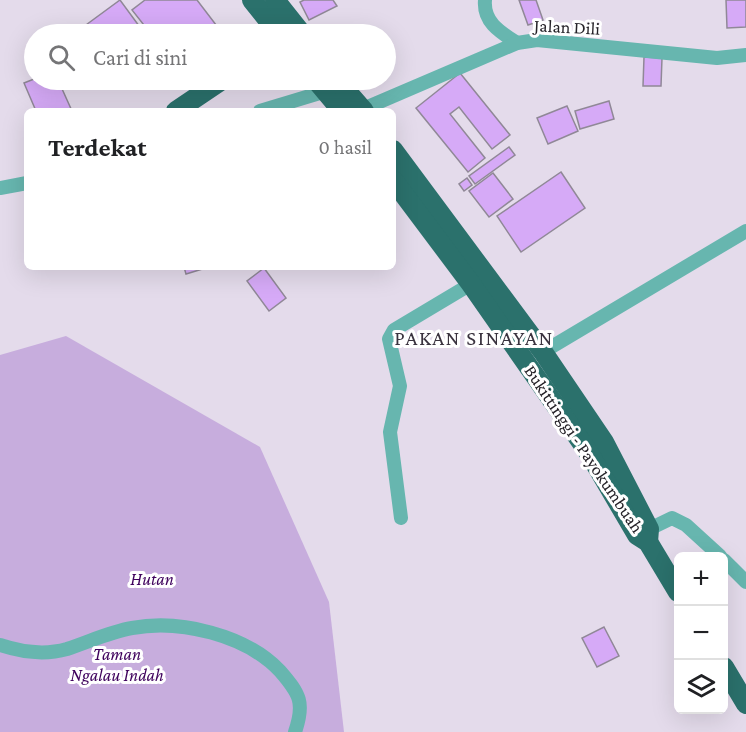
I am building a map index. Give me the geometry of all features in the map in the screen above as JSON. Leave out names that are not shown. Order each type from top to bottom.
[{"type":"highway","points":[[252,0],[271,24]]},
{"type":"highway","points":[[275,0],[294,24]]},
{"type":"highway","points":[[180,108],[207,90]]},
{"type":"highway","points":[[332,90],[340,108]]},
{"type":"highway","points":[[338,90],[361,108]]},
{"type":"highway","name":"Bukittinggi - Payokumbuah","points":[[396,154],[543,352],[604,442],[645,535]]},
{"type":"highway","name":"Bukittinggi - Payokumbuah","points":[[396,184],[471,284],[589,453],[645,535],[674,585]]},
{"type":"highway","points":[[728,675],[746,704]]},
{"type":"street","points":[[484,0],[484,11],[495,30],[517,43]]},
{"type":"street","name":"Jalan Dili","points":[[369,108],[517,43],[537,40],[717,58],[746,55]]},
{"type":"street","points":[[268,108],[314,90]]},
{"type":"street","points":[[0,188],[24,184]]},
{"type":"street","points":[[543,352],[746,231]]},
{"type":"street","points":[[401,518],[390,432],[400,386],[389,339],[394,330],[471,284]]},
{"type":"street","points":[[645,535],[672,518],[686,525],[715,552]]},
{"type":"street","points":[[728,564],[746,582]]},
{"type":"street","points":[[0,645],[35,652],[66,649],[96,637],[134,627],[183,626],[228,638],[268,660],[290,682],[300,700],[301,715],[295,732]]},
{"type":"green space","name":"Hutan","points":[[66,336],[260,447],[329,602],[344,732],[0,732],[0,355]]},
{"type":"building","points":[[120,0],[138,24],[87,24]]},
{"type":"building","points":[[145,0],[197,0],[215,24],[143,24],[132,10]]},
{"type":"building","points":[[333,0],[337,6],[309,20],[300,2]]},
{"type":"building","points":[[519,0],[536,0],[543,20],[528,25]]},
{"type":"building","points":[[726,0],[746,0],[746,27],[727,28]]},
{"type":"building","points":[[644,57],[662,58],[661,86],[643,86]]},
{"type":"building","points":[[460,73],[510,135],[492,149],[459,107],[450,114],[485,158],[468,172],[416,108]]},
{"type":"building","points":[[27,90],[63,90],[71,108],[35,108]]},
{"type":"building","points":[[609,101],[614,119],[580,129],[575,111]]},
{"type":"building","points":[[567,106],[578,131],[548,144],[537,118]]},
{"type":"building","points":[[509,147],[515,155],[475,184],[469,176]]},
{"type":"building","points":[[561,172],[585,208],[521,252],[497,216]]},
{"type":"building","points":[[493,173],[513,199],[489,217],[469,191]]},
{"type":"building","points":[[467,178],[472,185],[464,191],[459,184]]},
{"type":"building","points":[[185,270],[199,270],[186,274]]},
{"type":"building","points":[[261,270],[265,270],[286,298],[269,311],[247,281]]},
{"type":"building","points":[[604,627],[619,656],[597,667],[582,638]]},
{"type":"district","name":"PAKAN SINAYAN","points":[[474,338]]},
{"type":"park label","name":"Taman Ngalau Indah","points":[[117,664]]}]
